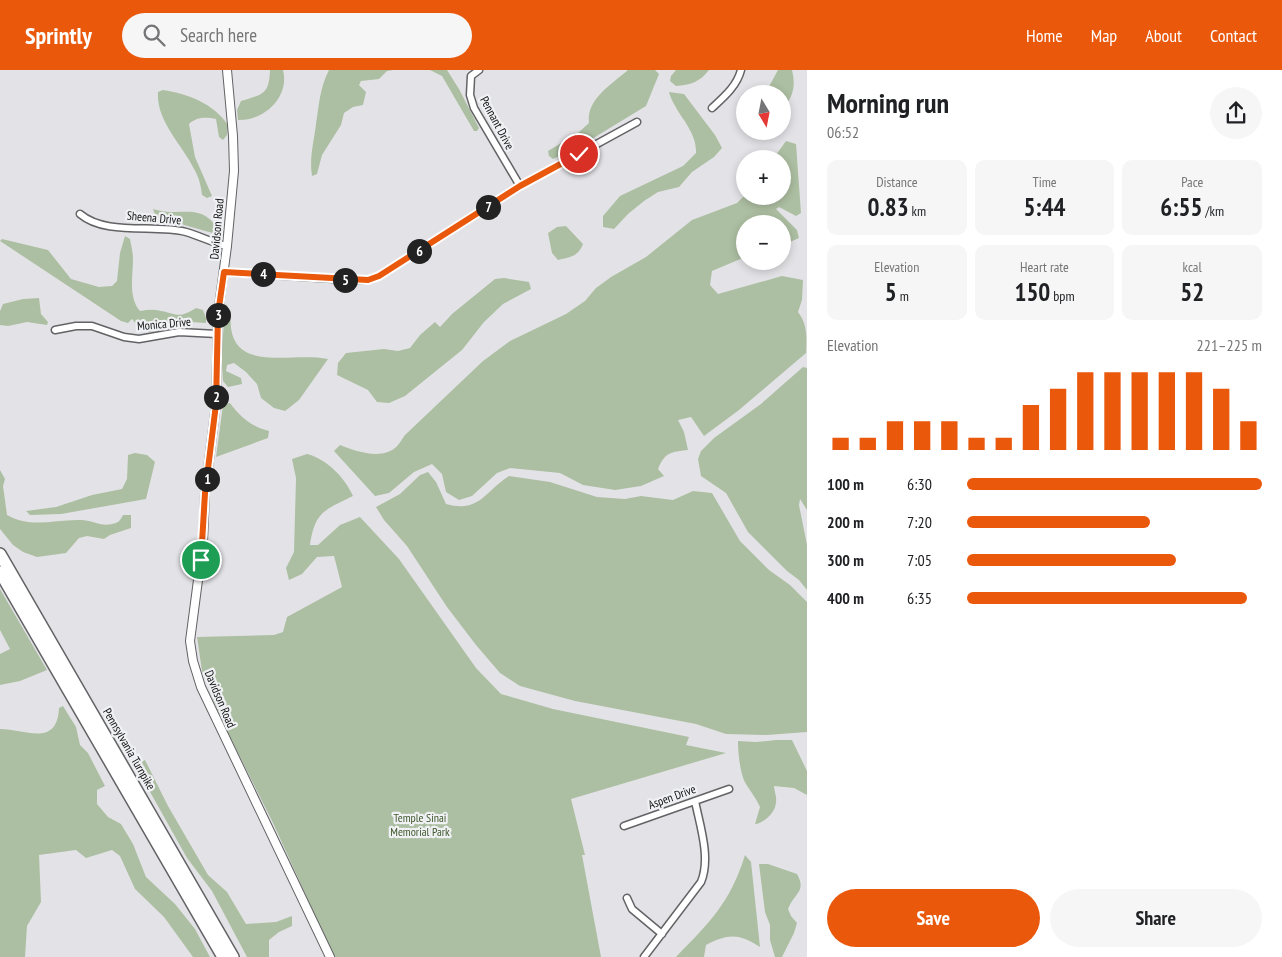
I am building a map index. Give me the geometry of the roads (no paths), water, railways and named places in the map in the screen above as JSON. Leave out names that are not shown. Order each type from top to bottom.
[{"type":"highway","name":"Pennsylvania Turnpike","points":[[0,554],[233,957]]},
{"type":"highway","name":"Pennsylvania Turnpike","points":[[0,572],[223,957]]},
{"type":"street","name":"Davidson Road","points":[[227,70],[234,171],[217,334],[216,404],[205,493],[200,570],[190,641],[199,682],[330,957]]},
{"type":"street","name":"Pennant Drive","points":[[479,70],[471,76],[470,94],[474,108],[520,186]]},
{"type":"street","points":[[712,108],[739,79],[741,70]]},
{"type":"street","points":[[224,272],[368,280],[394,267],[520,186],[637,122]]},
{"type":"street","name":"Sheena Drive","points":[[80,214],[91,222],[105,225],[187,232],[209,242],[227,246]]},
{"type":"street","name":"Monica Drive","points":[[55,330],[76,326],[92,326],[124,337],[139,339],[179,332],[217,334]]},
{"type":"street","name":"Aspen Drive","points":[[624,826],[729,789]]},
{"type":"street","points":[[644,957],[701,882],[704,874],[706,861],[695,801]]},
{"type":"street","points":[[627,898],[632,909],[662,934]]},
{"type":"park label","name":"Temple Sinai Memorial Park","points":[[420,825]]}]
